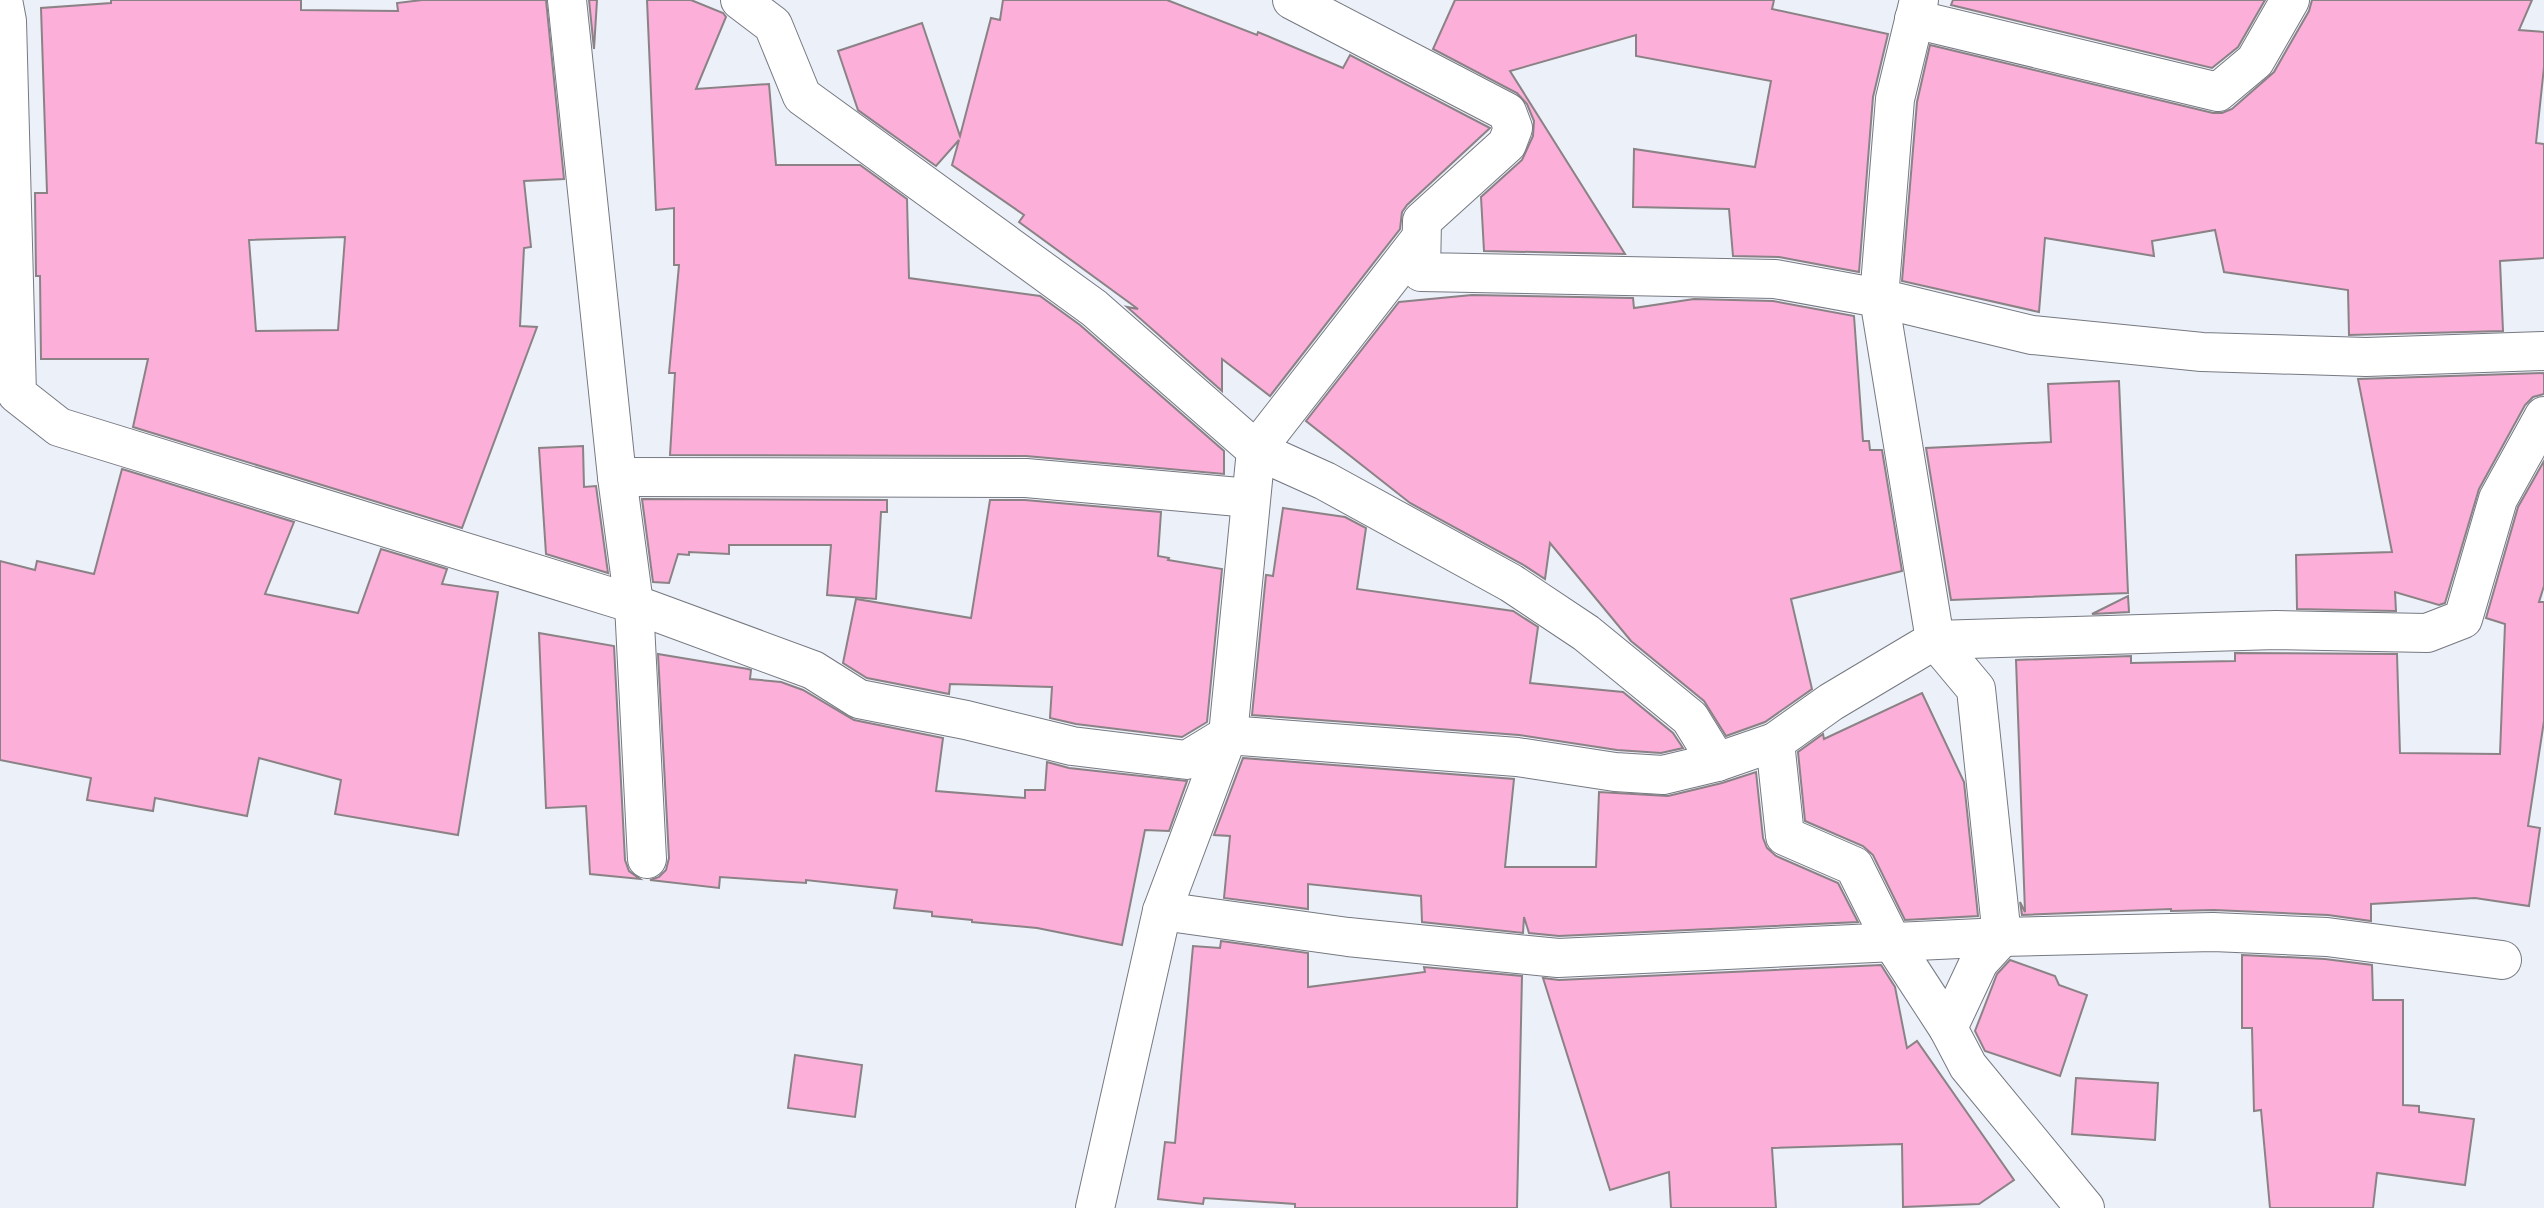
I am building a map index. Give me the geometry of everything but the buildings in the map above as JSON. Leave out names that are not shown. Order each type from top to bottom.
[{"type":"street","points":[[3,0],[7,21],[17,394],[59,428],[634,604],[813,670],[859,699],[966,720],[1072,746],[1187,760],[1228,735],[1517,757],[1615,772],[1663,775],[1717,762],[1775,742],[1831,702],[1935,640],[2276,630],[2427,633],[2463,619],[2498,499],[2544,416]]},
{"type":"street","points":[[567,0],[617,477],[634,604],[648,859]]},
{"type":"street","points":[[740,0],[773,25],[803,96],[1094,308],[1256,450],[1325,481],[1511,583],[1586,633],[1690,718],[1717,762]]},
{"type":"street","points":[[1292,0],[1507,112],[1513,128],[1507,144],[1422,221],[1421,272],[1775,279],[1879,298],[2032,335],[2203,352],[2366,357],[2544,351]]},
{"type":"street","points":[[2003,937],[1976,688],[1935,640],[1879,298],[1895,99],[1916,10],[2218,92],[2255,61],[2290,0]]},
{"type":"street","points":[[1095,1208],[1162,911],[1228,735],[1256,450],[1421,238]]},
{"type":"street","points":[[617,477],[1026,478],[1250,498]]},
{"type":"street","points":[[1775,742],[1785,836],[1854,866],[1892,942],[1948,1028],[1968,1066],[2085,1208]]},
{"type":"street","points":[[1162,911],[1348,937],[1558,958],[2003,937],[2225,932],[2327,937],[2502,960]]},
{"type":"street","points":[[1948,1028],[1979,962],[2003,937]]}]
